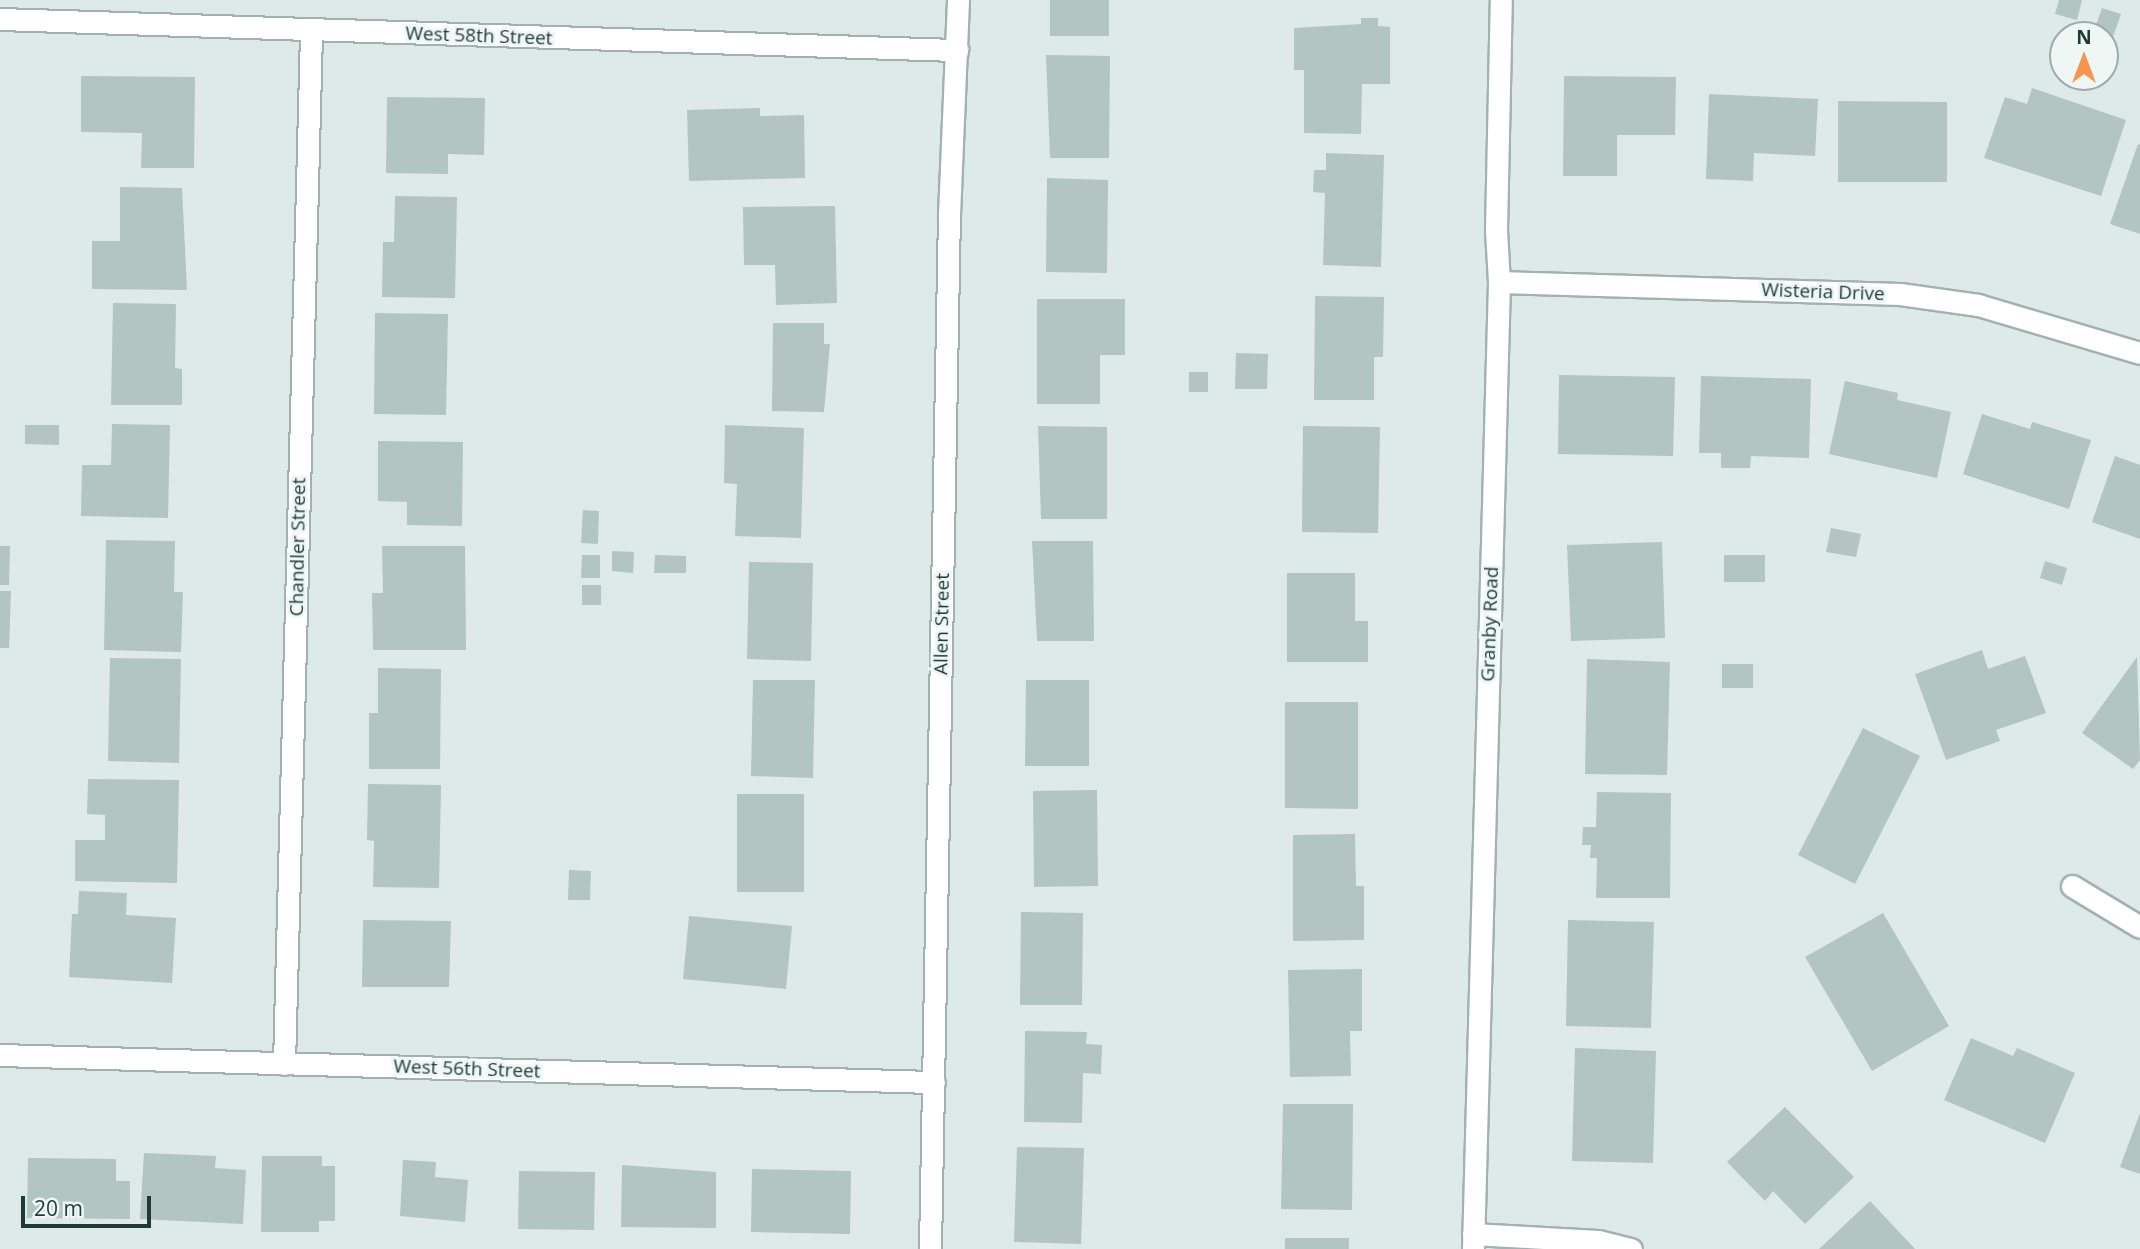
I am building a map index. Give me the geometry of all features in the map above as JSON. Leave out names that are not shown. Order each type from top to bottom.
[{"type":"street","name":"Allen Street","points":[[930,1249],[949,229],[958,0]]},
{"type":"street","name":"Granby Road","points":[[1473,1242],[1499,282],[1496,218],[1501,0]]},
{"type":"street","name":"West 58th Street","points":[[0,19],[957,50]]},
{"type":"street","name":"Chandler Street","points":[[284,1064],[311,31]]},
{"type":"street","name":"Wisteria Drive","points":[[1499,282],[1900,294],[1978,305],[2140,352]]},
{"type":"street","points":[[2072,886],[2140,927]]},
{"type":"street","name":"West 56th Street","points":[[0,1055],[934,1082]]},
{"type":"street","points":[[1473,1242],[1598,1241],[1631,1249]]},
{"type":"building","points":[[1050,0],[1109,0],[1109,36],[1050,36]]},
{"type":"building","points":[[2059,0],[2082,0],[2077,20],[2055,14]]},
{"type":"building","points":[[2102,8],[2121,14],[2119,21],[2097,21]]},
{"type":"building","points":[[1361,18],[1378,18],[1378,26],[1390,27],[1390,84],[1362,84],[1361,134],[1304,133],[1304,70],[1294,70],[1294,28],[1361,24]]},
{"type":"building","points":[[1046,55],[1110,56],[1109,158],[1050,158]]},
{"type":"building","points":[[81,76],[195,77],[194,168],[141,168],[142,133],[81,132]]},
{"type":"building","points":[[1564,76],[1676,77],[1675,135],[1617,135],[1617,176],[1563,176]]},
{"type":"building","points":[[2032,88],[2126,120],[2101,196],[1984,158],[2005,97],[2027,104]]},
{"type":"building","points":[[1709,94],[1818,99],[1815,156],[1754,153],[1753,181],[1706,179]]},
{"type":"building","points":[[387,97],[485,98],[484,155],[448,154],[448,174],[386,173]]},
{"type":"building","points":[[1838,101],[1947,102],[1947,182],[1838,182]]},
{"type":"building","points":[[760,108],[760,116],[804,115],[805,178],[689,181],[687,110]]},
{"type":"building","points":[[2138,144],[2140,145],[2140,234],[2110,224]]},
{"type":"building","points":[[1326,153],[1384,155],[1381,267],[1323,265],[1325,193],[1313,192],[1314,170],[1326,170]]},
{"type":"building","points":[[1047,178],[1108,180],[1107,273],[1046,272]]},
{"type":"building","points":[[120,187],[182,188],[187,290],[92,289],[92,241],[120,241]]},
{"type":"building","points":[[395,196],[457,197],[455,298],[382,297],[383,242],[394,242]]},
{"type":"building","points":[[835,206],[837,303],[776,305],[775,265],[744,265],[743,207]]},
{"type":"building","points":[[1315,296],[1384,297],[1383,357],[1374,357],[1374,400],[1314,400]]},
{"type":"building","points":[[1037,299],[1125,299],[1125,355],[1100,355],[1100,404],[1037,404]]},
{"type":"building","points":[[113,303],[176,304],[175,368],[182,369],[182,405],[111,405]]},
{"type":"building","points":[[375,313],[448,314],[446,415],[374,414]]},
{"type":"building","points":[[773,323],[824,323],[824,344],[830,344],[824,412],[772,411]]},
{"type":"building","points":[[1236,353],[1268,354],[1267,389],[1235,389]]},
{"type":"building","points":[[1189,372],[1208,372],[1208,392],[1189,392]]},
{"type":"building","points":[[1559,375],[1675,377],[1673,456],[1558,454]]},
{"type":"building","points":[[1701,376],[1811,379],[1809,458],[1751,456],[1750,468],[1721,468],[1721,453],[1699,453]]},
{"type":"building","points":[[1845,381],[1898,393],[1897,400],[1951,412],[1937,478],[1829,454]]},
{"type":"building","points":[[1982,414],[2030,429],[2032,422],[2091,440],[2069,509],[1963,474]]},
{"type":"building","points":[[112,424],[170,425],[168,518],[81,516],[82,465],[111,465]]},
{"type":"building","points":[[25,425],[59,425],[59,445],[25,444]]},
{"type":"building","points":[[725,425],[804,428],[801,538],[735,536],[737,484],[724,483]]},
{"type":"building","points":[[1038,426],[1107,427],[1107,519],[1041,519]]},
{"type":"building","points":[[1303,426],[1380,427],[1378,533],[1302,532]]},
{"type":"building","points":[[378,441],[463,442],[462,526],[407,525],[407,502],[378,501]]},
{"type":"building","points":[[2115,456],[2140,465],[2140,539],[2092,522]]},
{"type":"building","points":[[583,510],[599,511],[598,544],[581,543]]},
{"type":"building","points":[[1831,528],[1861,534],[1856,557],[1826,552]]},
{"type":"building","points":[[106,540],[175,541],[174,592],[183,592],[181,652],[104,650]]},
{"type":"building","points":[[1032,541],[1093,541],[1094,641],[1037,641]]},
{"type":"building","points":[[1662,542],[1665,638],[1571,641],[1567,545]]},
{"type":"building","points":[[0,546],[10,546],[9,585],[0,585]]},
{"type":"building","points":[[382,546],[465,546],[466,650],[373,650],[372,593],[383,593]]},
{"type":"building","points":[[612,551],[634,552],[633,573],[612,571]]},
{"type":"building","points":[[582,555],[600,555],[600,578],[581,578]]},
{"type":"building","points":[[655,555],[686,556],[686,573],[654,573]]},
{"type":"building","points":[[1724,555],[1765,555],[1765,582],[1724,582]]},
{"type":"building","points":[[2045,561],[2067,568],[2062,585],[2040,578]]},
{"type":"building","points":[[749,562],[813,563],[811,661],[747,659]]},
{"type":"building","points":[[1287,573],[1355,573],[1355,621],[1368,621],[1368,662],[1287,662]]},
{"type":"building","points":[[582,585],[601,585],[601,605],[582,605]]},
{"type":"building","points":[[0,591],[11,591],[9,648],[0,648]]},
{"type":"building","points":[[1982,650],[1988,669],[2025,656],[2046,713],[1996,730],[2000,741],[1946,760],[1915,674]]},
{"type":"building","points":[[2137,657],[2140,760],[2133,769],[2082,733]]},
{"type":"building","points":[[110,658],[181,659],[179,763],[108,761]]},
{"type":"building","points":[[1587,659],[1670,662],[1667,775],[1585,774]]},
{"type":"building","points":[[1722,664],[1753,664],[1753,688],[1722,688]]},
{"type":"building","points":[[378,668],[441,669],[440,769],[369,769],[369,713],[378,713]]},
{"type":"building","points":[[753,680],[815,680],[813,778],[751,776]]},
{"type":"building","points":[[1026,680],[1089,680],[1089,766],[1025,766]]},
{"type":"building","points":[[1285,702],[1358,702],[1358,809],[1285,808]]},
{"type":"building","points":[[1863,728],[1920,756],[1855,884],[1798,855]]},
{"type":"building","points":[[88,779],[179,780],[177,883],[75,881],[75,840],[105,840],[105,815],[87,814]]},
{"type":"building","points":[[368,784],[441,785],[439,888],[373,887],[374,841],[367,840]]},
{"type":"building","points":[[1097,790],[1098,886],[1034,887],[1033,791]]},
{"type":"building","points":[[1597,792],[1671,793],[1670,898],[1596,898],[1597,858],[1590,858],[1591,845],[1582,845],[1583,827],[1596,827]]},
{"type":"building","points":[[737,794],[804,794],[804,892],[737,892]]},
{"type":"building","points":[[1355,834],[1356,886],[1364,886],[1364,940],[1293,941],[1293,835]]},
{"type":"building","points":[[569,870],[591,871],[590,900],[568,900]]},
{"type":"building","points":[[79,891],[127,893],[126,915],[176,918],[172,983],[69,977],[72,914],[78,914]]},
{"type":"building","points":[[1021,912],[1083,913],[1082,1005],[1020,1005]]},
{"type":"building","points":[[1883,913],[1949,1026],[1872,1071],[1805,957]]},
{"type":"building","points":[[689,916],[792,926],[786,989],[683,979]]},
{"type":"building","points":[[363,920],[451,921],[449,987],[362,987]]},
{"type":"building","points":[[1568,920],[1654,922],[1651,1028],[1566,1026]]},
{"type":"building","points":[[1362,969],[1362,1031],[1350,1031],[1351,1076],[1290,1077],[1288,970]]},
{"type":"building","points":[[1025,1031],[1087,1032],[1086,1044],[1102,1045],[1101,1074],[1083,1073],[1082,1123],[1024,1122]]},
{"type":"building","points":[[1971,1038],[2013,1056],[2017,1048],[2075,1073],[2045,1143],[1944,1100]]},
{"type":"building","points":[[1575,1048],[1656,1051],[1653,1163],[1572,1161]]},
{"type":"building","points":[[1283,1104],[1353,1104],[1352,1210],[1281,1209]]},
{"type":"building","points":[[1785,1107],[1854,1177],[1805,1224],[1773,1191],[1765,1201],[1727,1162]]},
{"type":"building","points":[[2140,1113],[2140,1174],[2120,1167]]},
{"type":"building","points":[[1017,1147],[1084,1148],[1081,1244],[1014,1242]]},
{"type":"building","points":[[144,1153],[216,1156],[215,1168],[246,1170],[243,1224],[140,1219]]},
{"type":"building","points":[[262,1156],[322,1156],[322,1166],[335,1166],[335,1221],[319,1221],[319,1232],[261,1232]]},
{"type":"building","points":[[28,1158],[116,1159],[116,1181],[130,1181],[130,1219],[27,1218]]},
{"type":"building","points":[[403,1160],[436,1162],[435,1177],[468,1180],[465,1222],[400,1216]]},
{"type":"building","points":[[622,1165],[716,1172],[716,1228],[621,1227]]},
{"type":"building","points":[[752,1169],[851,1171],[850,1234],[751,1232]]},
{"type":"building","points":[[519,1171],[595,1172],[594,1230],[518,1229]]},
{"type":"building","points":[[1870,1201],[1915,1249],[1819,1249]]},
{"type":"building","points":[[1285,1238],[1349,1238],[1349,1249],[1285,1249]]}]
